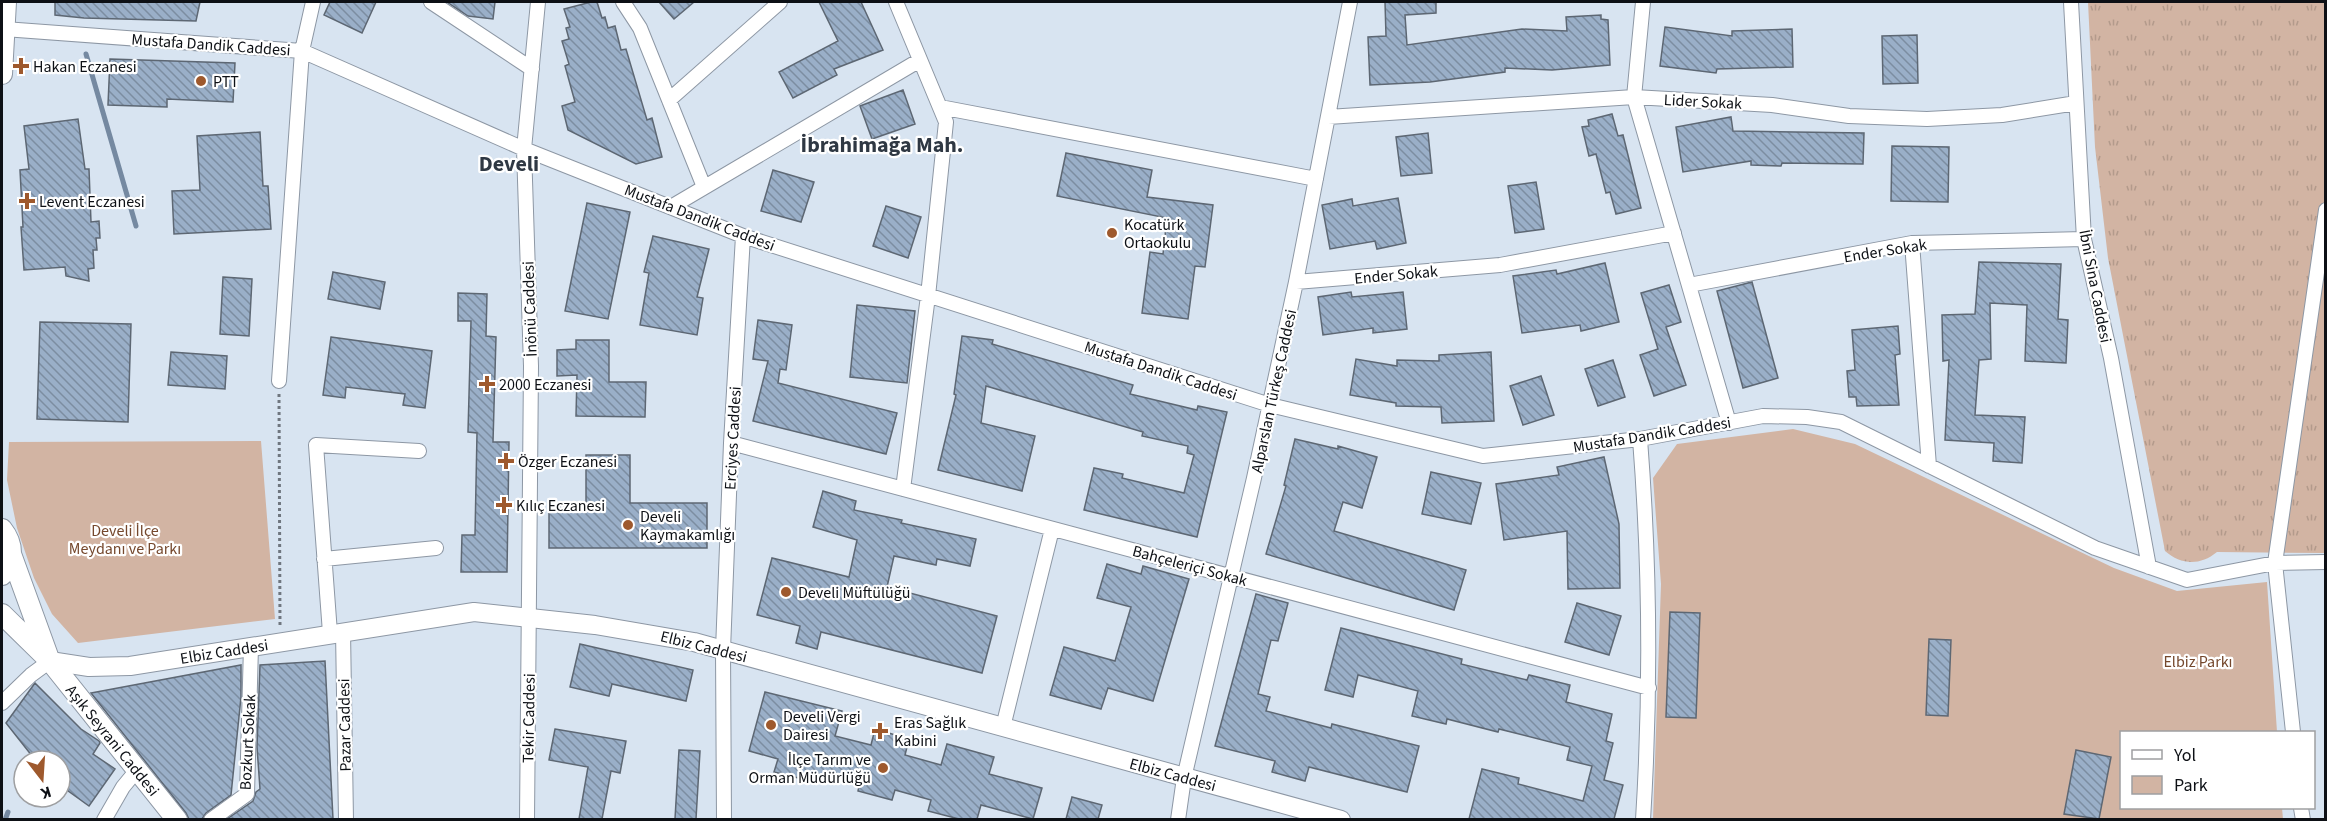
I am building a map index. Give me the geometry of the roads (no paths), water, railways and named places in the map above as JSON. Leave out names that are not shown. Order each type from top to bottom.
[{"type":"main road","points":[[2,74],[6,2]]},
{"type":"main road","points":[[2,529],[10,543],[11,554],[50,661]]},
{"type":"main road","points":[[2,575],[9,564],[11,554]]},
{"type":"main road","points":[[2,614],[50,661]]},
{"type":"main road","name":"Aşık Seyrani Caddesi","points":[[50,661],[177,819]]},
{"type":"street","points":[[279,381],[302,51],[313,2]]},
{"type":"street","points":[[432,2],[532,69]]},
{"type":"street","name":"İnönü Caddesi","points":[[529,617],[531,366],[524,149],[538,2]]},
{"type":"street","points":[[623,2],[640,28],[704,187]]},
{"type":"street","points":[[669,100],[780,2]]},
{"type":"street","points":[[896,2],[946,122],[928,296],[903,489]]},
{"type":"street","name":"Alparslan Türkeş Caddesi","points":[[1178,819],[1184,778],[1296,282],[1350,2]]},
{"type":"street","points":[[1643,2],[1634,97],[1729,423]]},
{"type":"street","name":"İbni Sina Caddesi","points":[[2071,2],[2085,238],[2111,358],[2149,567]]},
{"type":"street","name":"Mustafa Dandik Caddesi","points":[[4,29],[302,51],[524,149],[743,236],[1270,405],[1483,456],[1640,439],[1763,416],[1841,422],[2095,548],[2187,580],[2275,564],[2325,562]]},
{"type":"street","points":[[671,207],[921,60]]},
{"type":"street","name":"Lider Sokak","points":[[1328,117],[1634,97],[1772,105],[1869,117],[1927,119],[2002,115],[2076,103]]},
{"type":"street","points":[[940,107],[1316,179]]},
{"type":"street","points":[[2293,731],[2275,564],[2325,210]]},
{"type":"street","name":"Ender Sokak","points":[[1296,282],[1500,265],[1674,233]]},
{"type":"street","name":"Erciyes Caddesi","points":[[724,819],[723,650],[731,443],[743,236]]},
{"type":"street","name":"Ender Sokak","points":[[1689,285],[1912,243],[2085,238]]},
{"type":"street","points":[[1912,243],[1929,466]]},
{"type":"street","points":[[1640,439],[1649,595],[1649,688],[1643,819]]},
{"type":"street","name":"Bahçeleriçi Sokak","points":[[731,443],[1649,688]]},
{"type":"street","name":"Pazar Caddesi","points":[[346,819],[337,632],[324,559],[316,445],[419,451]]},
{"type":"street","points":[[1003,727],[1052,529]]},
{"type":"street","points":[[324,559],[436,548]]},
{"type":"street","name":"Elbiz Caddesi","points":[[50,661],[89,667],[130,666],[474,612],[529,617],[644,632],[694,642],[1184,778],[1341,819]]},
{"type":"street","name":"Tekir Caddesi","points":[[527,819],[529,617]]},
{"type":"street","name":"Bozkurt Sokak","points":[[211,819],[247,794],[251,646]]},
{"type":"street","points":[[2,703],[31,675],[50,661]]},
{"type":"street","points":[[104,819],[123,787],[137,770]]},
{"type":"waterway","points":[[86,54],[136,226]]},
{"type":"waterway","points":[[5,820],[8,812]]},
{"type":"place","name":"Hakan Eczanesi","points":[[21,66]]},
{"type":"place","name":"PTT","points":[[201,81]]},
{"type":"place","name":"Levent Eczanesi","points":[[27,201]]},
{"type":"place","name":"Kocatürk Ortaokulu","points":[[1112,233]]},
{"type":"place","name":"2000 Eczanesi","points":[[487,384]]},
{"type":"place","name":"Özger Eczanesi","points":[[506,461]]},
{"type":"place","name":"Kılıç Eczanesi","points":[[504,505]]},
{"type":"place","name":"Develi Kaymakamlığı","points":[[628,525]]},
{"type":"place","name":"Develi Müftülüğü","points":[[786,592]]},
{"type":"place","name":"Develi Vergi Dairesi","points":[[771,725]]},
{"type":"place","name":"Eras Sağlık Kabini","points":[[880,731]]},
{"type":"place","name":"İlçe Tarım ve Orman Müdürlüğü","points":[[883,768]]},
{"type":"district","name":"İbrahimağa Mah.","points":[[882,144]]},
{"type":"district","name":"Develi","points":[[509,163]]},
{"type":"park label","name":"Develi İlçe Meydanı ve Parkı","points":[[125,539]]},
{"type":"park label","name":"Elbiz Parkı","points":[[2198,661]]}]
